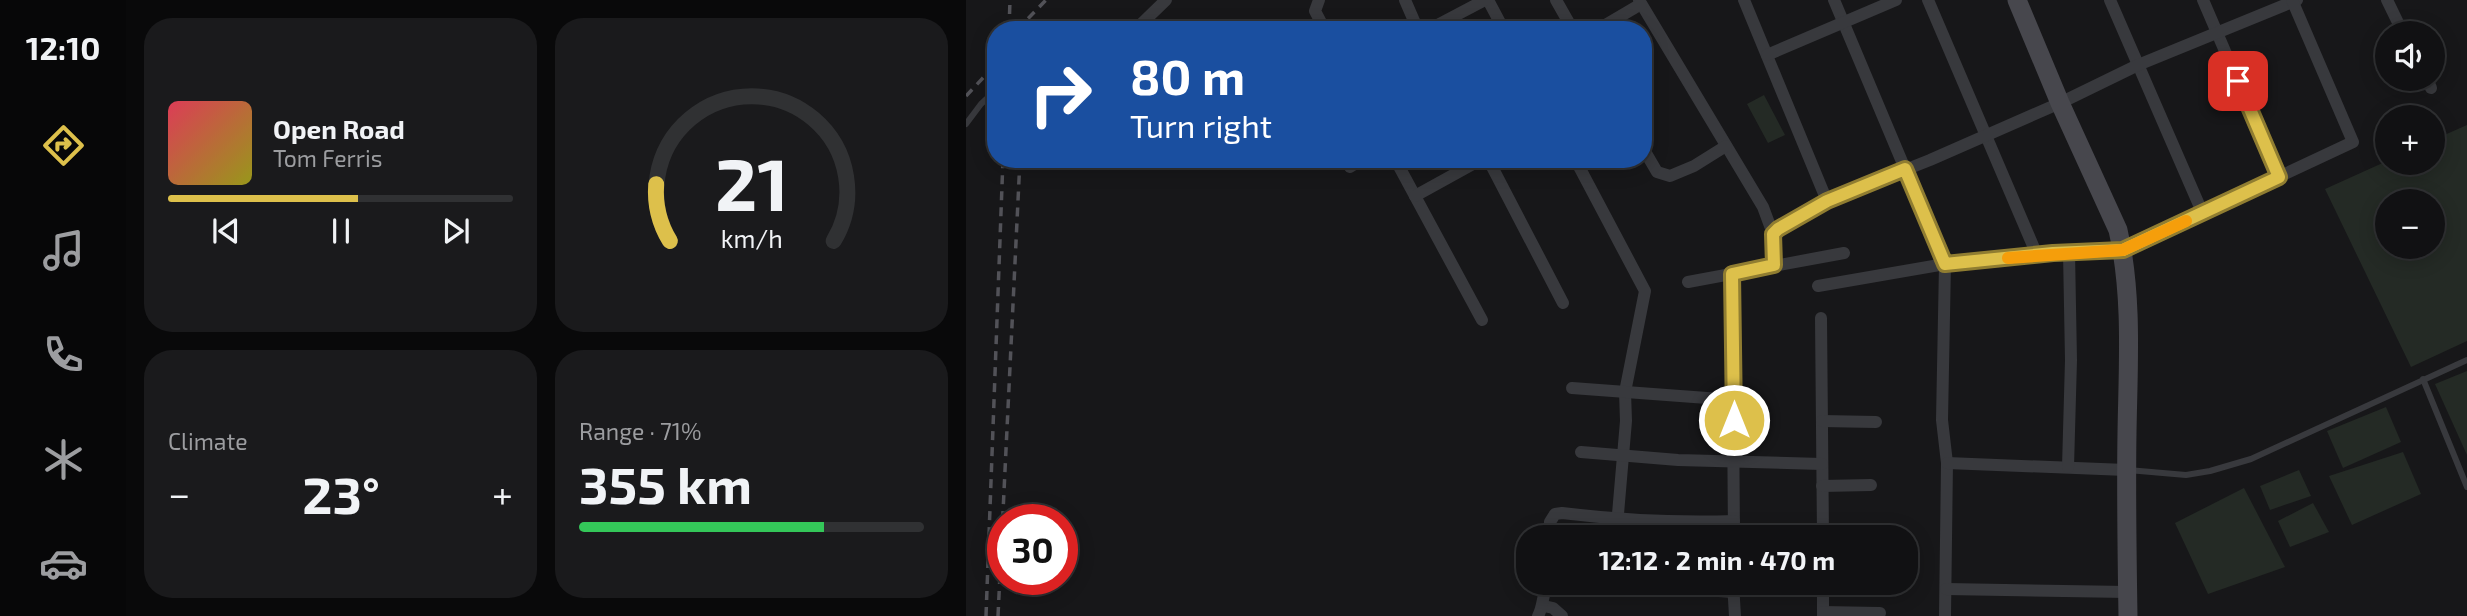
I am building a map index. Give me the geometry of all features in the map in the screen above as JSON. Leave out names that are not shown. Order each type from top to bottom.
[{"type":"street","points":[[1147,21],[1166,0]]},
{"type":"street","points":[[1320,0],[1315,11],[1320,21]]},
{"type":"street","points":[[1405,0],[1414,21]]},
{"type":"street","points":[[1446,21],[1487,0],[1499,21]]},
{"type":"street","points":[[1556,0],[1568,21]]},
{"type":"street","points":[[1744,0],[1827,201]]},
{"type":"street","points":[[1834,0],[1945,264],[1942,420],[1947,463],[1945,616]]},
{"type":"street","points":[[1767,55],[1896,0]]},
{"type":"street","points":[[1928,0],[2037,255]]},
{"type":"street","points":[[2017,0],[2118,230],[2123,250],[2129,320],[2126,470],[2128,616]]},
{"type":"street","points":[[2110,0],[2203,214]]},
{"type":"street","points":[[2203,0],[2279,177]]},
{"type":"street","points":[[2388,0],[2398,21]]},
{"type":"street","points":[[1773,234],[1827,201],[2060,103],[2138,65],[2294,1],[2353,142],[2123,250],[2069,252],[1945,264],[1818,286]]},
{"type":"street","points":[[1611,21],[1640,2],[1651,21]]},
{"type":"street","points":[[1652,22],[1763,207],[1773,234],[1774,265]]},
{"type":"street","points":[[1652,163],[1657,172],[1670,176],[1694,166],[1726,146]]},
{"type":"street","points":[[1400,168],[1482,320]]},
{"type":"street","points":[[1415,196],[1466,168]]},
{"type":"street","points":[[1493,168],[1563,303]]},
{"type":"street","points":[[1580,168],[1645,291],[1625,392],[1623,455],[1616,525]]},
{"type":"street","points":[[2068,467],[2071,360],[2069,252]]},
{"type":"street","points":[[1688,282],[1844,253]]},
{"type":"street","points":[[1732,274],[1734,525]]},
{"type":"street","points":[[1821,318],[1823,525]]},
{"type":"street","points":[[1572,388],[1734,400]]},
{"type":"street","points":[[1822,421],[1876,422]]},
{"type":"street","points":[[1581,452],[1678,460],[1822,464]]},
{"type":"street","points":[[1947,463],[2126,470]]},
{"type":"street","points":[[1822,486],[1871,485]]},
{"type":"street","points":[[1550,525],[1555,514],[1675,523],[1734,521]]},
{"type":"street","points":[[1946,589],[2127,592]]},
{"type":"street","points":[[1734,595],[1735,616]]},
{"type":"street","points":[[1823,595],[1823,614],[1880,613]]},
{"type":"street","points":[[1541,611],[1553,608],[1562,616]]},
{"type":"lane","points":[[966,124],[987,98]]},
{"type":"lane","points":[[2126,470],[2186,475],[2251,459],[2467,360]]},
{"type":"lane","points":[[2423,379],[2467,487]]},
{"type":"shaded area","points":[[1764,95],[1785,135],[1768,143],[1747,104]]},
{"type":"shaded area","points":[[2467,125],[2467,341],[2411,367],[2325,189],[2375,166],[2375,175],[2445,175],[2445,135]]},
{"type":"shaded area","points":[[2467,371],[2467,455],[2435,384]]},
{"type":"shaded area","points":[[2386,407],[2401,442],[2343,468],[2327,431]]},
{"type":"shaded area","points":[[2403,452],[2421,494],[2352,525],[2329,476]]},
{"type":"shaded area","points":[[2299,470],[2311,496],[2270,510],[2260,486]]},
{"type":"shaded area","points":[[2244,488],[2285,567],[2208,594],[2175,523]]},
{"type":"shaded area","points":[[2313,503],[2329,532],[2290,547],[2278,521]]},
{"type":"railway","points":[[1009,21],[1010,0]]},
{"type":"railway","points":[[1026,21],[1046,0]]},
{"type":"railway","points":[[966,96],[987,74]]},
{"type":"railway","points":[[986,616],[1003,168]]},
{"type":"railway","points":[[998,616],[1020,168]]},
{"type":"slow traffic","points":[[2008,258],[2123,250],[2186,221]]},
{"type":"route","points":[[1734,420],[1732,274],[1774,265],[1773,234],[1778,229],[1827,201],[1905,169],[1945,264],[2053,253],[2123,250],[2279,177],[2238,81]]}]
